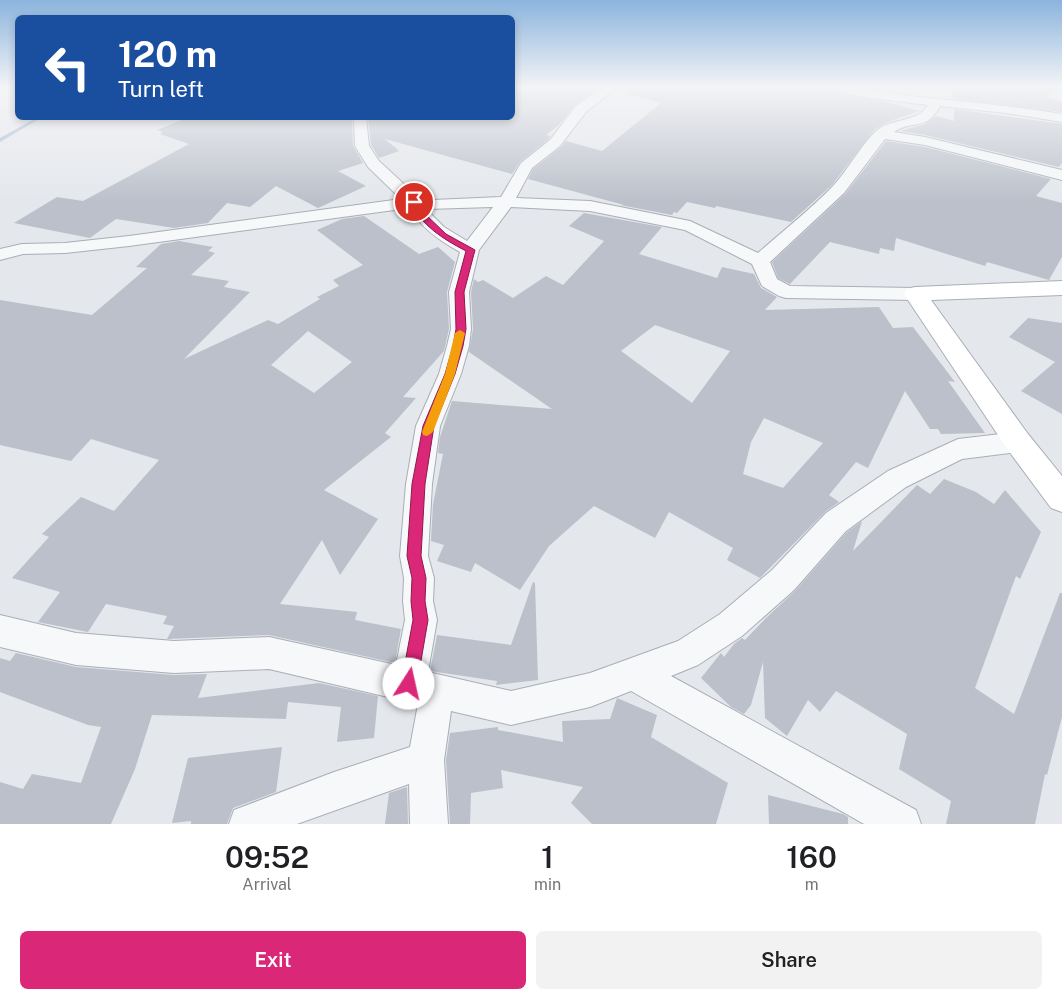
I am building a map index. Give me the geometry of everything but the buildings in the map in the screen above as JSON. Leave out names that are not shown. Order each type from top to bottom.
[{"type":"street","points":[[361,125],[362,146],[373,164],[414,202],[420,213],[444,236],[470,250]]},
{"type":"street","points":[[429,824],[421,620],[418,601],[419,578],[414,556],[418,484],[428,426],[450,374],[458,346],[461,329],[459,292],[470,250],[506,202],[526,166],[555,143],[568,125]]},
{"type":"street","points":[[760,261],[838,190],[881,134],[894,125]]},
{"type":"street","points":[[881,134],[925,141],[992,156],[1062,175]]},
{"type":"street","points":[[0,255],[22,249],[65,248],[129,241],[414,202],[434,205],[506,202],[590,206],[690,226],[760,261],[769,282],[786,292],[916,294],[1062,288]]},
{"type":"street","points":[[916,294],[1018,442],[1062,499]]},
{"type":"street","points":[[0,631],[76,649],[174,657],[269,653],[511,708],[590,690],[687,654],[731,625],[783,580],[836,522],[897,479],[958,448],[1018,442]]},
{"type":"street","points":[[633,674],[902,824]]},
{"type":"street","points":[[248,824],[334,791],[426,760]]},
{"type":"waterway","points":[[0,140],[26,125]]},
{"type":"slow traffic","points":[[427,432],[450,374],[460,333]]},
{"type":"route","points":[[409,684],[421,620],[418,601],[419,578],[414,556],[418,484],[428,426],[450,374],[458,346],[461,329],[459,292],[470,250],[444,236],[420,213],[414,202]]}]
